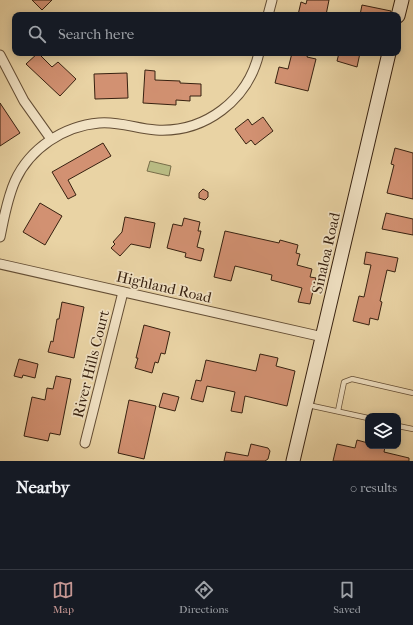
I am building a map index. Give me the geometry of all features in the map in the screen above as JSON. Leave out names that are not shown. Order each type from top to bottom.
[{"type":"street","points":[[269,12],[272,0]]},
{"type":"street","points":[[399,12],[402,0]]},
{"type":"street","points":[[0,55],[24,101],[51,139]]},
{"type":"street","points":[[0,237],[9,199],[16,180],[29,159],[39,148],[51,139],[74,128],[99,123],[118,123],[155,130],[183,129],[197,124],[211,118],[234,101],[248,83],[258,56]]},
{"type":"street","name":"Sinaloa Road","points":[[294,461],[306,404],[388,56]]},
{"type":"street","name":"Highland Road","points":[[0,264],[323,337]]},
{"type":"street","name":"River Hills Court","points":[[85,443],[123,292]]},
{"type":"lane","points":[[338,410],[344,382],[352,379],[413,393]]},
{"type":"lane","points":[[306,404],[365,417]]},
{"type":"lane","points":[[401,427],[413,429]]},
{"type":"green space","points":[[150,161],[171,166],[169,176],[147,171]]},
{"type":"building","points":[[32,0],[52,0],[42,10]]},
{"type":"building","points":[[307,0],[329,0],[327,12],[299,12],[301,2],[306,4]]},
{"type":"building","points":[[362,5],[391,11],[391,12],[361,12]]},
{"type":"building","points":[[35,56],[41,56],[52,67],[58,62],[76,79],[60,96],[26,64]]},
{"type":"building","points":[[291,56],[307,56],[316,59],[308,91],[275,83],[279,67],[288,69]]},
{"type":"building","points":[[338,56],[359,56],[357,67],[337,61]]},
{"type":"building","points":[[145,70],[155,71],[155,80],[201,84],[201,96],[190,96],[190,101],[176,100],[176,105],[143,103]]},
{"type":"building","points":[[127,73],[128,98],[95,99],[94,74]]},
{"type":"building","points":[[0,103],[20,133],[0,146]]},
{"type":"building","points":[[263,117],[273,131],[255,145],[251,140],[246,144],[235,129],[248,119],[252,125]]},
{"type":"building","points":[[103,143],[111,156],[68,180],[76,195],[68,199],[52,172]]},
{"type":"building","points":[[395,148],[413,153],[413,199],[387,193],[394,165],[391,164]]},
{"type":"building","points":[[203,189],[208,192],[208,197],[205,200],[199,198],[199,193]]},
{"type":"building","points":[[40,203],[62,216],[45,245],[23,232]]},
{"type":"building","points":[[386,213],[413,219],[413,235],[382,229]]},
{"type":"building","points":[[125,217],[155,223],[150,248],[131,244],[120,256],[111,248],[115,244],[113,242],[122,232]]},
{"type":"building","points":[[184,218],[200,222],[198,231],[201,231],[197,247],[204,249],[201,261],[185,257],[186,253],[167,248],[173,224],[182,226]]},
{"type":"building","points":[[225,231],[279,243],[280,240],[298,245],[296,253],[300,254],[297,265],[312,269],[310,277],[316,278],[310,304],[298,302],[302,288],[271,280],[272,275],[235,266],[231,281],[214,277]]},
{"type":"building","points":[[366,252],[398,258],[395,272],[387,270],[380,301],[382,302],[378,320],[370,318],[369,325],[353,321],[359,296],[364,297],[371,265],[364,264]]},
{"type":"building","points":[[62,302],[84,307],[74,358],[48,352],[51,341],[53,342]]},
{"type":"building","points":[[144,325],[170,332],[165,354],[161,353],[158,363],[155,362],[152,373],[135,368]]},
{"type":"building","points":[[260,354],[278,358],[276,366],[295,371],[287,406],[245,396],[242,413],[231,411],[235,392],[207,386],[203,402],[191,399],[196,380],[201,381],[206,360],[256,371]]},
{"type":"building","points":[[19,359],[38,364],[35,378],[23,375],[22,378],[14,376]]},
{"type":"building","points":[[56,376],[71,379],[60,435],[50,433],[48,441],[24,436],[32,397],[45,400],[47,388],[53,389]]},
{"type":"building","points":[[163,393],[179,397],[175,411],[159,407]]},
{"type":"building","points":[[129,400],[156,406],[144,459],[118,453]]},
{"type":"building","points":[[357,440],[365,442],[365,449],[385,449],[384,452],[409,458],[409,461],[333,461],[337,444],[355,448]]},
{"type":"building","points":[[251,444],[268,448],[270,451],[268,459],[265,461],[224,461],[226,452],[248,456]]}]
